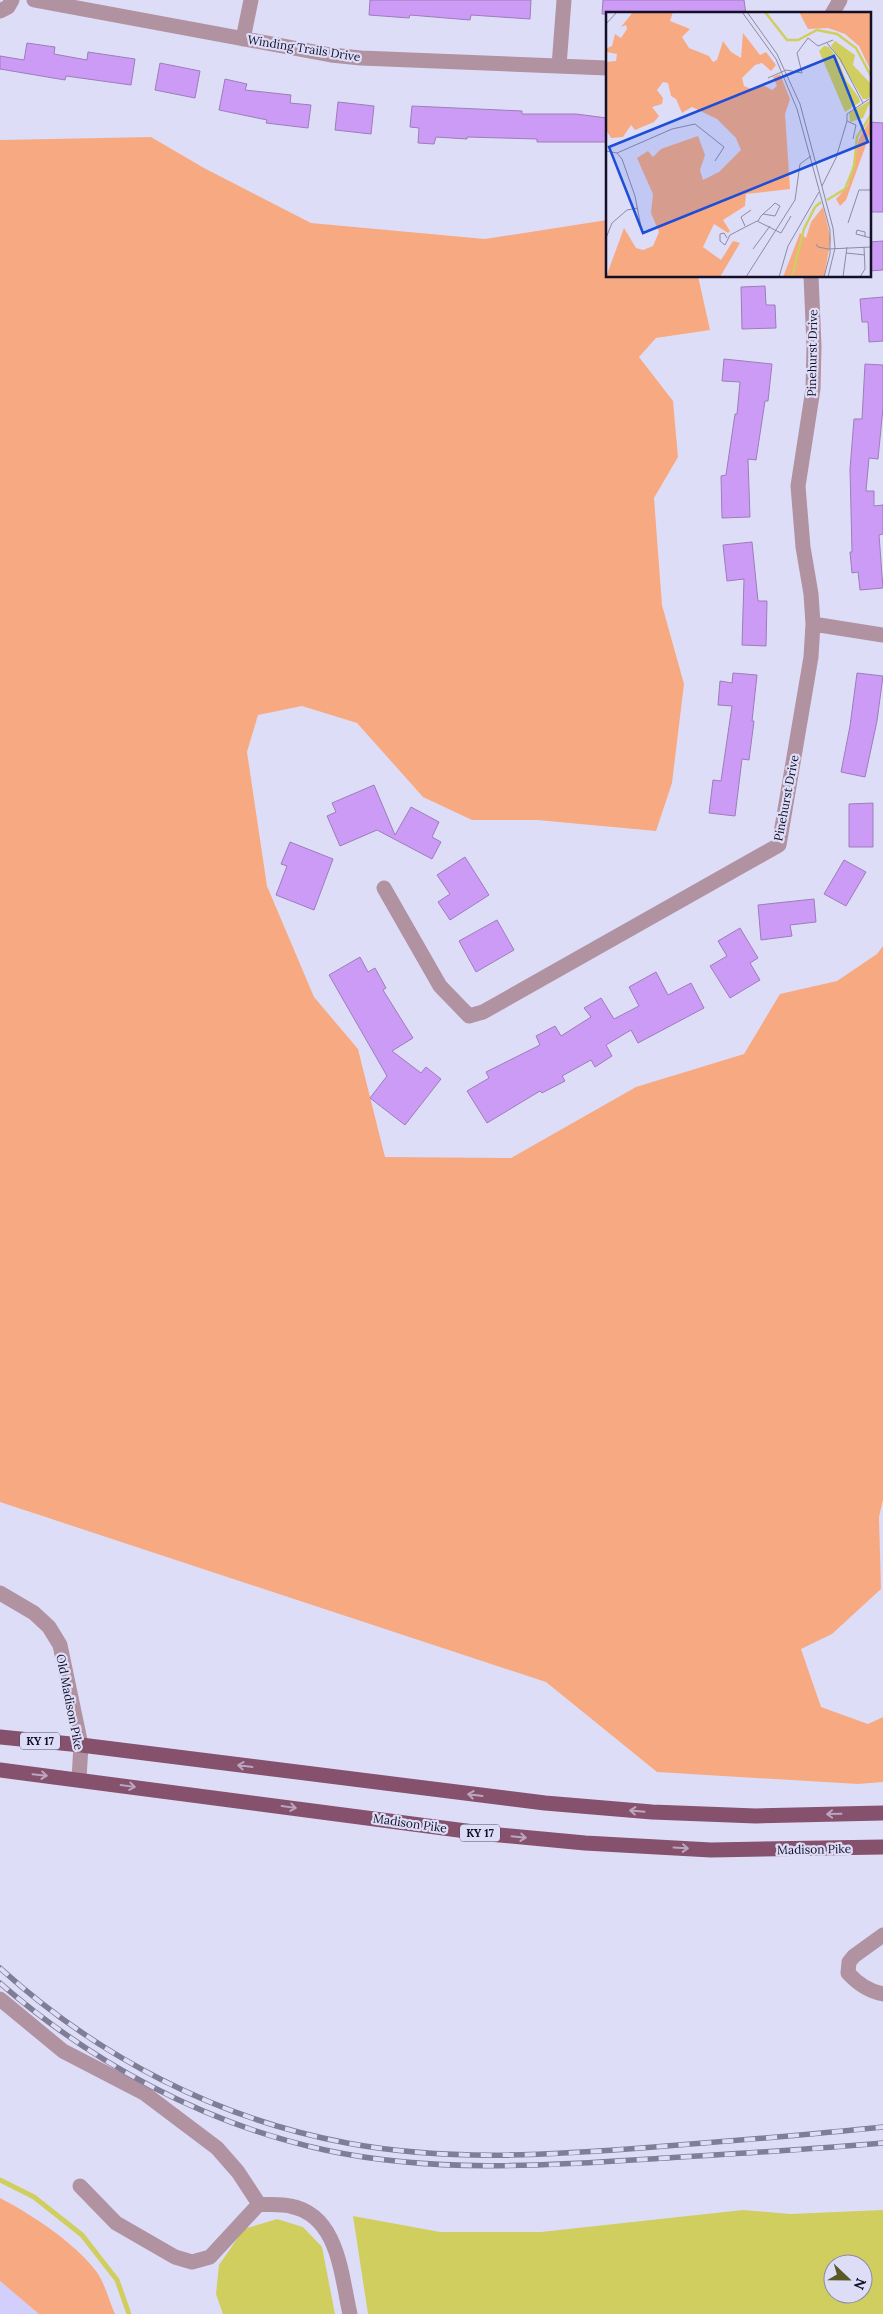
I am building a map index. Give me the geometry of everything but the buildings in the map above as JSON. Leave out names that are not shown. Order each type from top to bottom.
[{"type":"main road","name":"KY 17","points":[[0,1737],[81,1745],[545,1804],[652,1812],[756,1816],[883,1813]]},
{"type":"main road","name":"Madison Pike","points":[[0,1770],[489,1834],[585,1844],[711,1850],[801,1850],[883,1847]]},
{"type":"street","points":[[0,11],[8,7],[12,0]]},
{"type":"street","name":"Winding Trails Drive","points":[[34,0],[244,39],[361,58],[606,68]]},
{"type":"street","points":[[244,39],[251,0]]},
{"type":"street","points":[[559,66],[564,0]]},
{"type":"street","points":[[833,12],[840,0]]},
{"type":"street","name":"Pinehurst Drive","points":[[384,888],[440,986],[469,1016],[483,1012],[779,845],[811,656],[813,624],[798,486],[813,389],[814,346],[811,278]]},
{"type":"street","points":[[813,624],[883,635]]},
{"type":"street","name":"Old Madison Pike","points":[[0,1593],[34,1613],[49,1627],[60,1645],[81,1745],[79,1779]]},
{"type":"street","points":[[883,1935],[854,1956],[849,1962],[848,1973],[857,1983],[872,1992],[883,1994]]},
{"type":"street","points":[[0,2000],[63,2051],[144,2092],[216,2148],[238,2172],[259,2204]]},
{"type":"street","points":[[80,2186],[116,2223],[175,2256],[192,2262],[210,2256],[259,2204]]},
{"type":"street","points":[[259,2204],[291,2206],[310,2214],[326,2229],[336,2248],[350,2314]]},
{"type":"shaded area","points":[[151,137],[204,168],[311,223],[485,239],[606,220],[606,278],[698,278],[710,330],[656,338],[639,357],[673,401],[678,457],[654,498],[662,605],[684,684],[672,783],[656,831],[537,820],[472,820],[423,797],[357,723],[302,706],[258,715],[247,752],[267,886],[314,997],[358,1049],[385,1157],[511,1158],[636,1087],[744,1054],[780,994],[837,981],[877,954],[883,946],[883,1500],[879,1517],[881,1589],[832,1634],[801,1649],[821,1707],[868,1724],[883,1717],[883,1782],[858,1784],[657,1772],[546,1682],[0,1502],[0,140]]},
{"type":"shaded area","points":[[0,2198],[52,2230],[87,2260],[102,2281],[115,2314],[39,2314],[0,2281]]},
{"type":"shaded area","points":[[743,2210],[790,2214],[883,2210],[883,2314],[368,2314],[353,2216],[440,2232],[541,2232]]},
{"type":"shaded area","points":[[277,2219],[303,2227],[322,2247],[335,2314],[223,2314],[216,2294],[219,2265],[244,2229]]},
{"type":"shaded area","points":[[0,2281],[39,2314],[0,2314]]},
{"type":"waterway","points":[[0,2180],[34,2197],[82,2235],[117,2280],[129,2314]]},
{"type":"railway","points":[[0,1968],[37,2000],[77,2029],[118,2056],[161,2080],[252,2118],[299,2132],[347,2143],[424,2153],[462,2155],[539,2154],[616,2150],[883,2127]]},
{"type":"railway","points":[[0,1983],[35,2012],[73,2039],[152,2087],[194,2107],[237,2124],[280,2139],[325,2150],[406,2162],[487,2166],[609,2162],[883,2143]]}]
